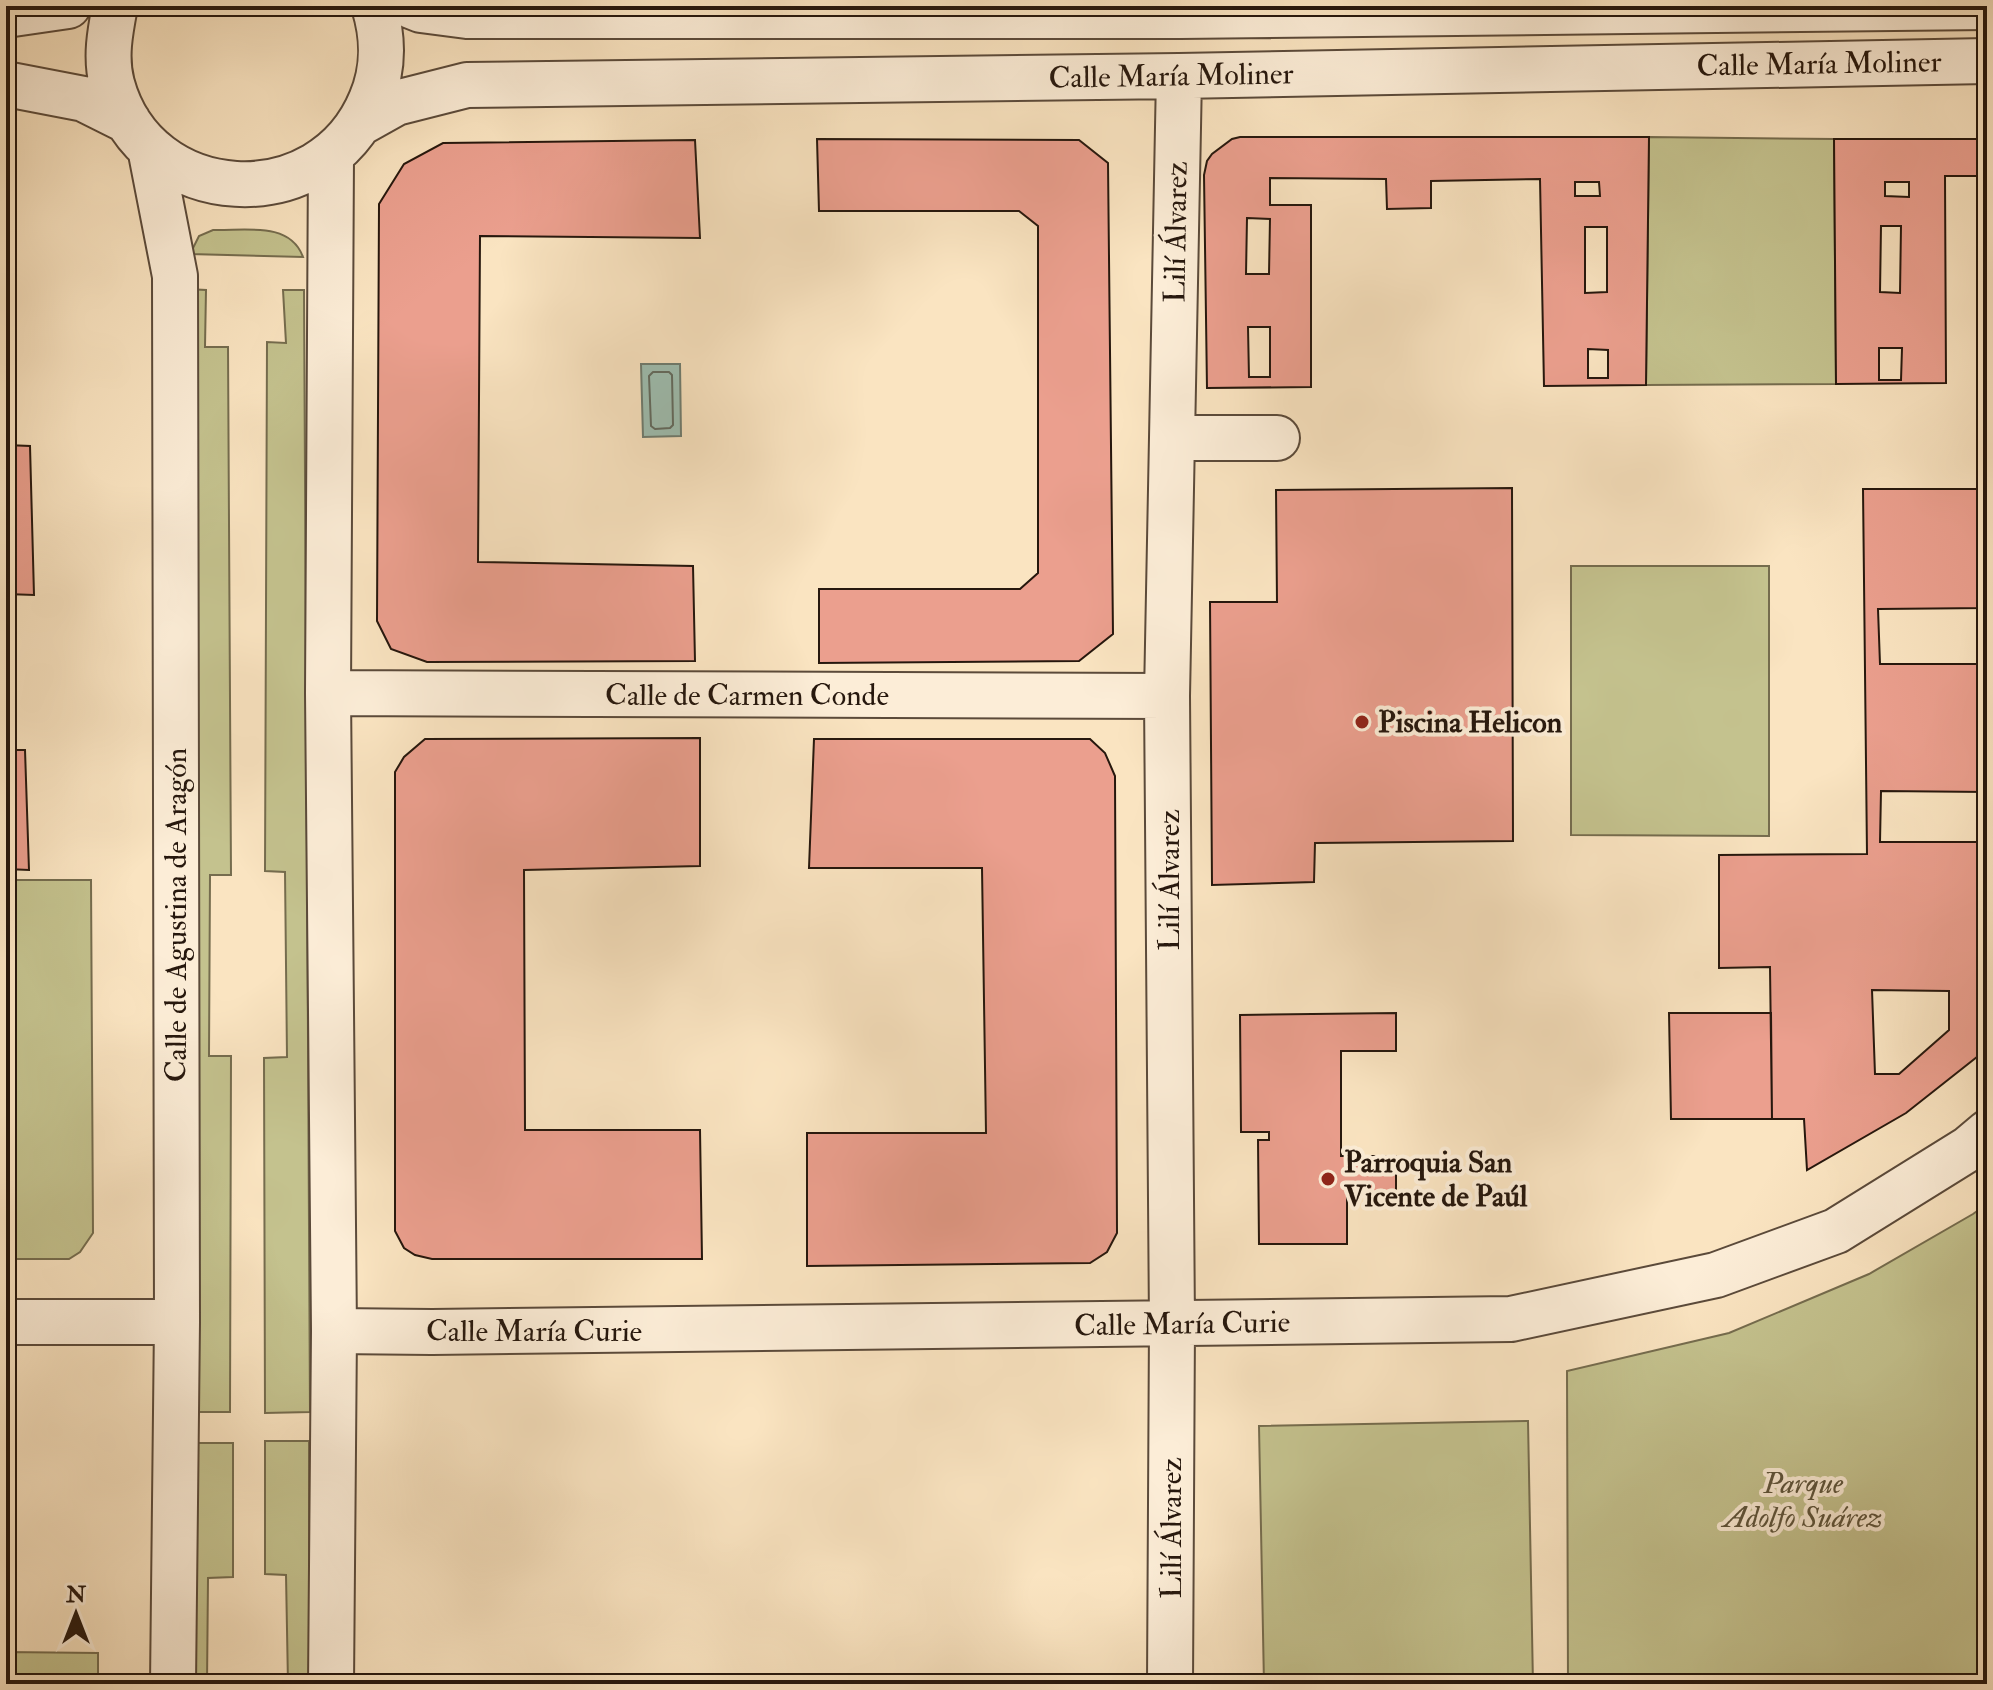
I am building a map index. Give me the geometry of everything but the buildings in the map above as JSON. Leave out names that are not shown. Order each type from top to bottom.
[{"type":"street","points":[[6,15],[68,6]]},
{"type":"street","name":"Calle de Agustina de Aragón","points":[[115,6],[108,44],[112,84],[139,134],[175,276],[177,1322],[173,1684]]},
{"type":"street","points":[[6,84],[84,99],[139,134],[182,171],[220,183],[259,185],[297,176],[331,156],[362,122],[380,79],[382,33],[374,6]]},
{"type":"street","name":"Calle María Moliner","points":[[411,6],[467,16],[1987,7]]},
{"type":"street","name":"Calle María Moliner","points":[[362,122],[396,103],[467,85],[1987,61]]},
{"type":"street","name":"Lilí Álvarez","points":[[1170,1684],[1172,1324],[1167,696],[1179,76]]},
{"type":"street","points":[[331,156],[328,693],[334,1331],[331,1684]]},
{"type":"street","points":[[1172,438],[1277,438]]},
{"type":"street","name":"Calle de Carmen Conde","points":[[328,693],[1167,696]]},
{"type":"street","name":"Calle María Curie","points":[[334,1331],[1511,1319],[1716,1275],[1836,1231],[1968,1149],[1987,1133]]},
{"type":"street","points":[[6,1322],[177,1322]]},
{"type":"green space","points":[[1649,137],[1834,139],[1836,384],[1646,385]]},
{"type":"green space","points":[[252,229],[277,233],[297,246],[303,257],[190,254],[199,236],[213,230]]},
{"type":"green space","points":[[186,289],[206,290],[205,347],[228,347],[231,875],[210,875],[209,1056],[231,1056],[230,1412],[186,1412]]},
{"type":"green space","points":[[283,290],[304,290],[310,1412],[265,1413],[264,1058],[287,1057],[285,872],[265,871],[267,342],[286,343]]},
{"type":"green space","points":[[1571,566],[1769,566],[1769,836],[1571,835]]},
{"type":"green space","points":[[6,880],[91,880],[93,1233],[80,1252],[69,1259],[6,1259]]},
{"type":"green space","name":"Parque Adolfo Suárez","points":[[1987,1204],[1987,1684],[1568,1684],[1567,1371],[1729,1333],[1869,1274]]},
{"type":"green space","points":[[1528,1421],[1533,1684],[1264,1684],[1259,1426]]},
{"type":"green space","points":[[265,1441],[309,1441],[309,1684],[288,1684],[286,1575],[265,1574]]},
{"type":"green space","points":[[189,1443],[233,1443],[233,1577],[208,1578],[207,1684],[189,1684]]},
{"type":"green space","points":[[6,1652],[98,1653],[98,1684],[6,1684]]},
{"type":"water","points":[[641,364],[680,364],[681,436],[643,437]]},
{"type":"place","name":"Piscina Helicon","points":[[1362,722]]},
{"type":"place","name":"Parroquia San Vicente de Paúl","points":[[1328,1179]]}]
